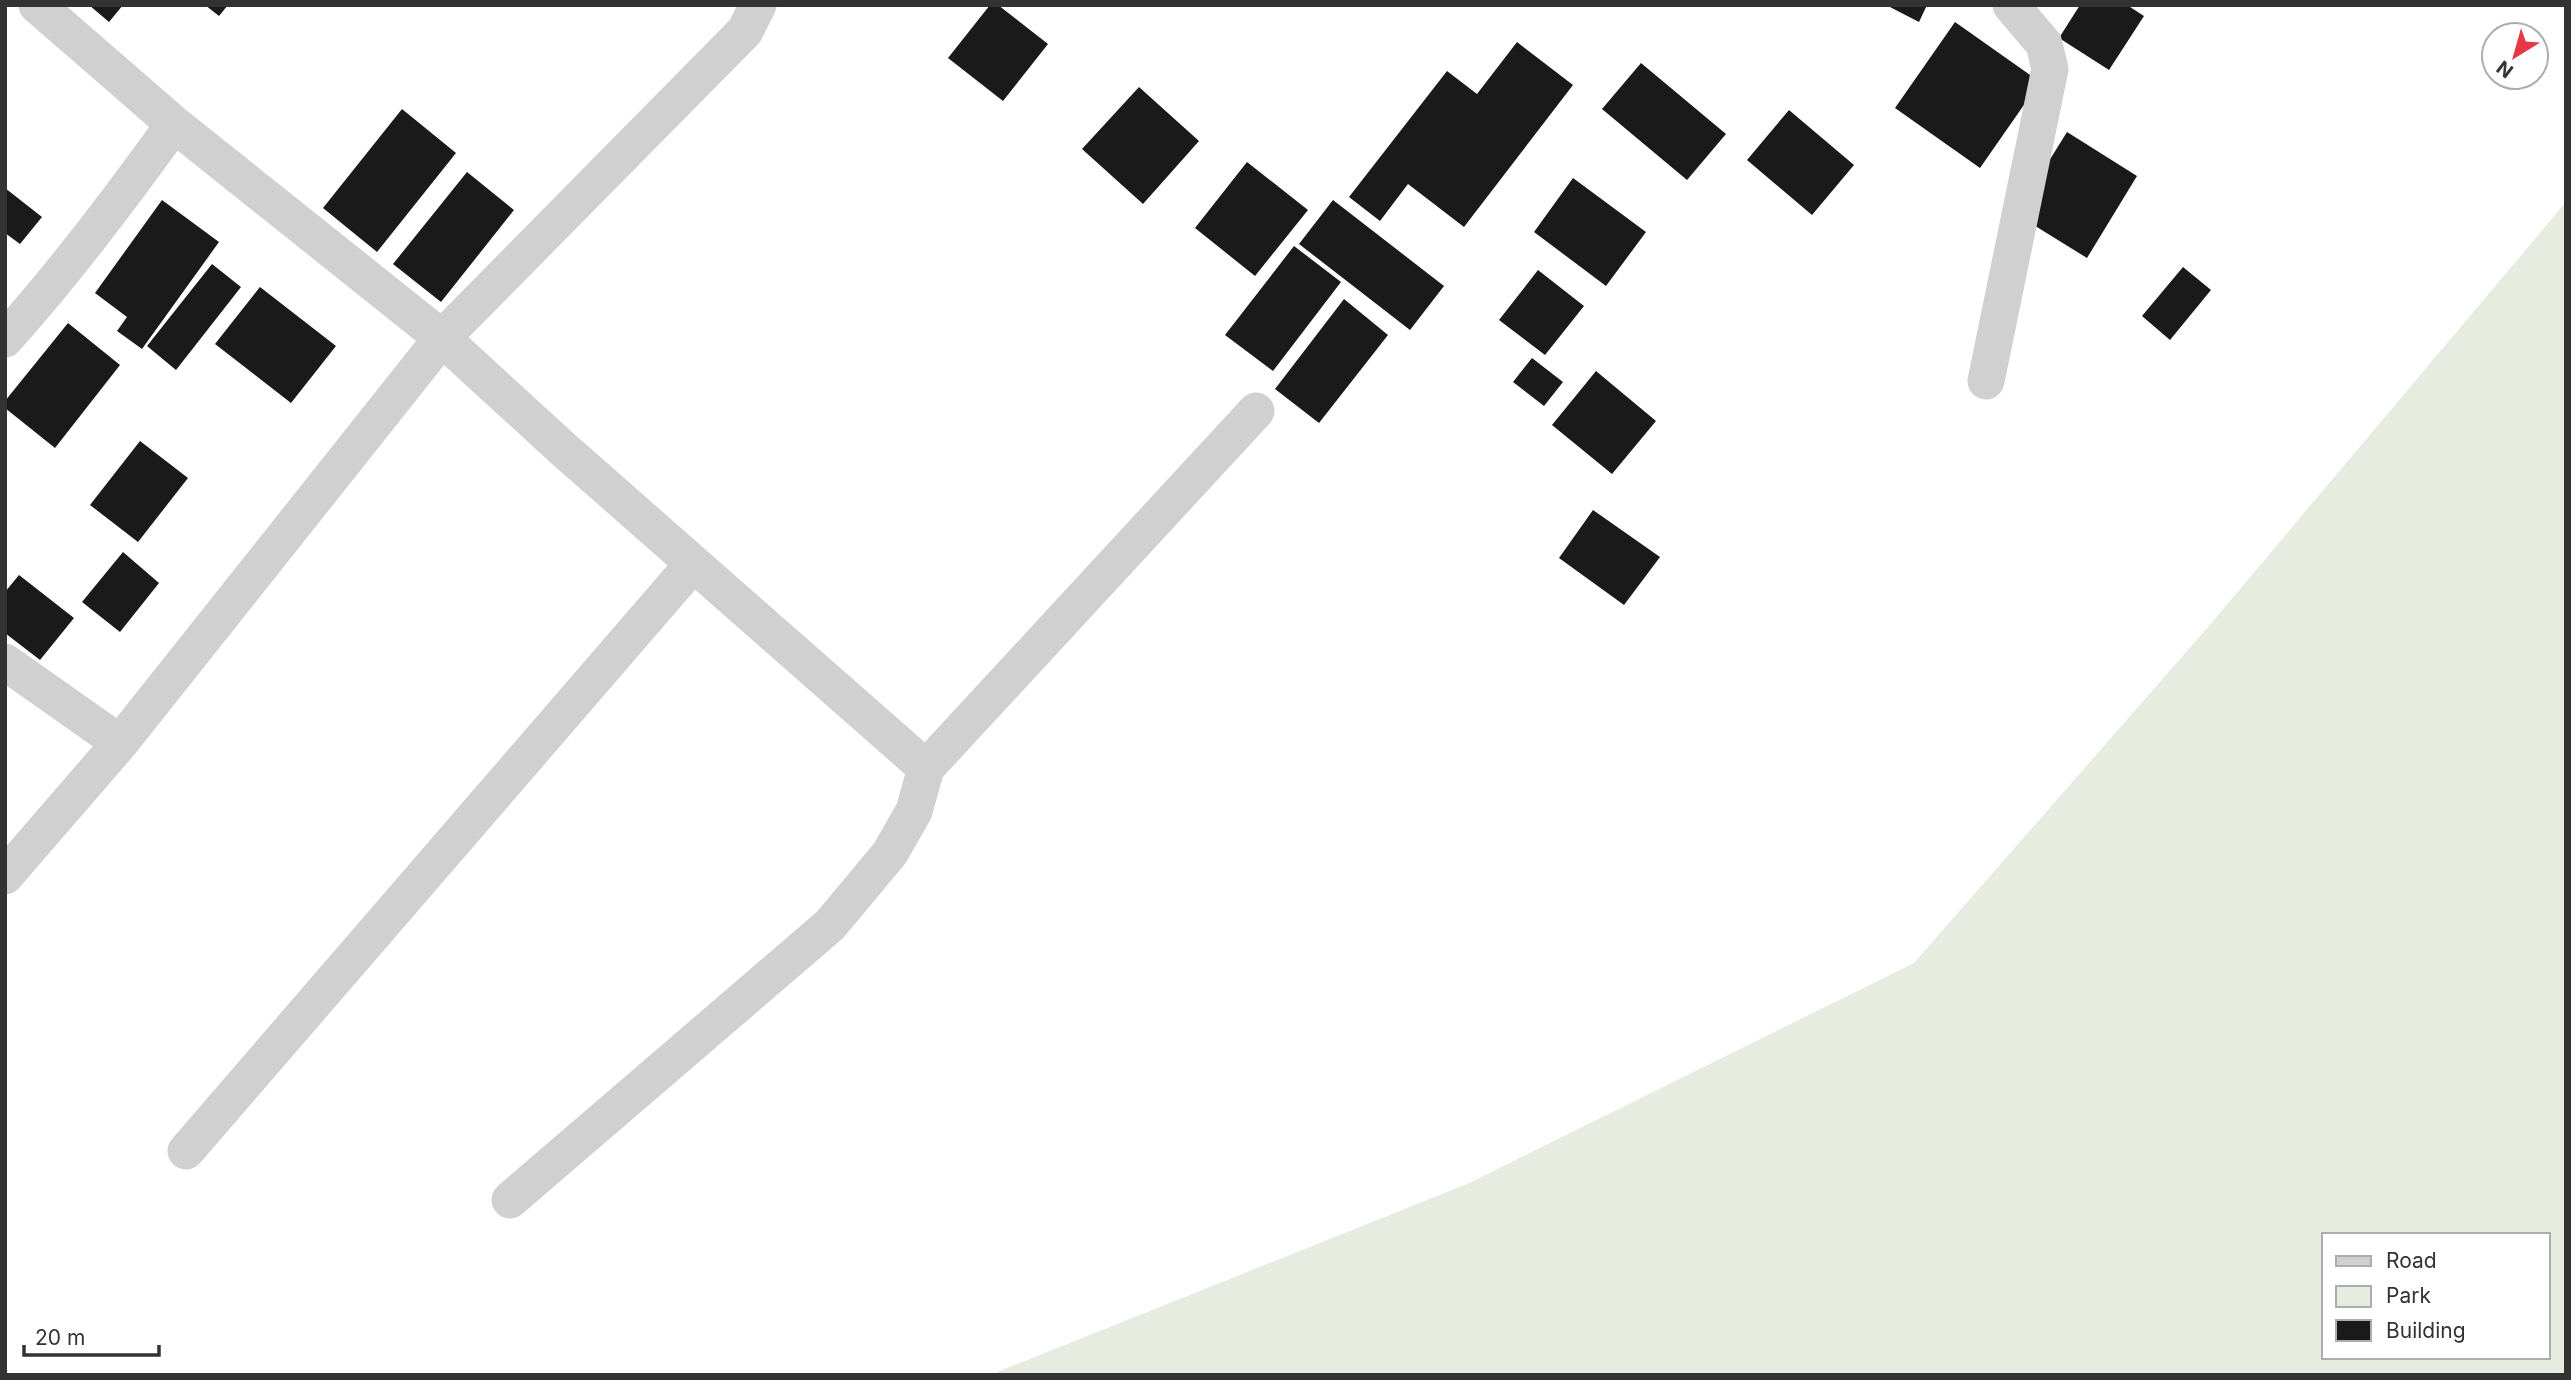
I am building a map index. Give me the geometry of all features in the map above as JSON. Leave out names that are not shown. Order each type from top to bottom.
[{"type":"street","points":[[37,5],[174,124],[442,338],[693,564],[926,768]]},
{"type":"street","points":[[5,876],[120,743],[442,338],[745,31],[758,5]]},
{"type":"street","points":[[1986,382],[2050,69],[2044,44],[2011,5]]},
{"type":"street","points":[[5,339],[37,304],[119,201],[174,124]]},
{"type":"street","points":[[510,1200],[830,925],[890,853],[914,811],[926,768],[1256,411]]},
{"type":"street","points":[[186,1152],[693,564]]},
{"type":"street","points":[[5,662],[120,743]]},
{"type":"green space","points":[[2566,202],[2566,1375],[990,1375],[1467,1184],[1914,963],[2208,627]]},
{"type":"building","points":[[89,5],[123,5],[109,22]]},
{"type":"building","points":[[205,5],[228,5],[219,16]]},
{"type":"building","points":[[990,5],[998,5],[1048,44],[1003,101],[948,58]]},
{"type":"building","points":[[1886,5],[1927,5],[1919,22]]},
{"type":"building","points":[[2080,5],[2127,5],[2144,16],[2109,70],[2059,38]]},
{"type":"building","points":[[1955,22],[2040,82],[1980,168],[1895,108]]},
{"type":"building","points":[[1517,42],[1573,85],[1464,227],[1408,184],[1380,221],[1349,197],[1447,71],[1477,94]]},
{"type":"building","points":[[1641,63],[1726,134],[1687,180],[1602,109]]},
{"type":"building","points":[[1139,87],[1199,141],[1143,204],[1082,149]]},
{"type":"building","points":[[402,109],[456,153],[377,252],[323,208]]},
{"type":"building","points":[[1789,110],[1854,165],[1812,215],[1747,160]]},
{"type":"building","points":[[2067,132],[2137,176],[2087,258],[2016,214]]},
{"type":"building","points":[[1247,162],[1308,210],[1255,276],[1195,228]]},
{"type":"building","points":[[467,172],[514,210],[441,302],[393,264]]},
{"type":"building","points":[[1573,178],[1646,232],[1606,286],[1534,232]]},
{"type":"building","points":[[5,188],[42,217],[20,244],[5,233]]},
{"type":"building","points":[[162,200],[219,242],[142,349],[117,331],[127,317],[95,293]]},
{"type":"building","points":[[1333,200],[1444,286],[1410,330],[1299,244]]},
{"type":"building","points":[[1294,246],[1341,282],[1273,371],[1225,335]]},
{"type":"building","points":[[212,264],[241,287],[176,370],[147,346]]},
{"type":"building","points":[[2183,267],[2211,290],[2170,340],[2142,316]]},
{"type":"building","points":[[1538,270],[1584,306],[1545,355],[1499,320]]},
{"type":"building","points":[[260,287],[336,346],[291,403],[215,344]]},
{"type":"building","points":[[1344,299],[1388,335],[1319,423],[1275,389]]},
{"type":"building","points":[[68,323],[120,365],[55,448],[5,408],[5,401]]},
{"type":"building","points":[[1532,358],[1563,382],[1544,406],[1513,382]]},
{"type":"building","points":[[1596,371],[1656,421],[1612,474],[1552,425]]},
{"type":"building","points":[[140,441],[188,478],[138,542],[90,505]]},
{"type":"building","points":[[1593,510],[1660,557],[1624,605],[1559,558]]},
{"type":"building","points":[[123,552],[159,583],[120,632],[82,602]]},
{"type":"building","points":[[19,575],[74,618],[40,660],[5,633],[5,592]]}]
